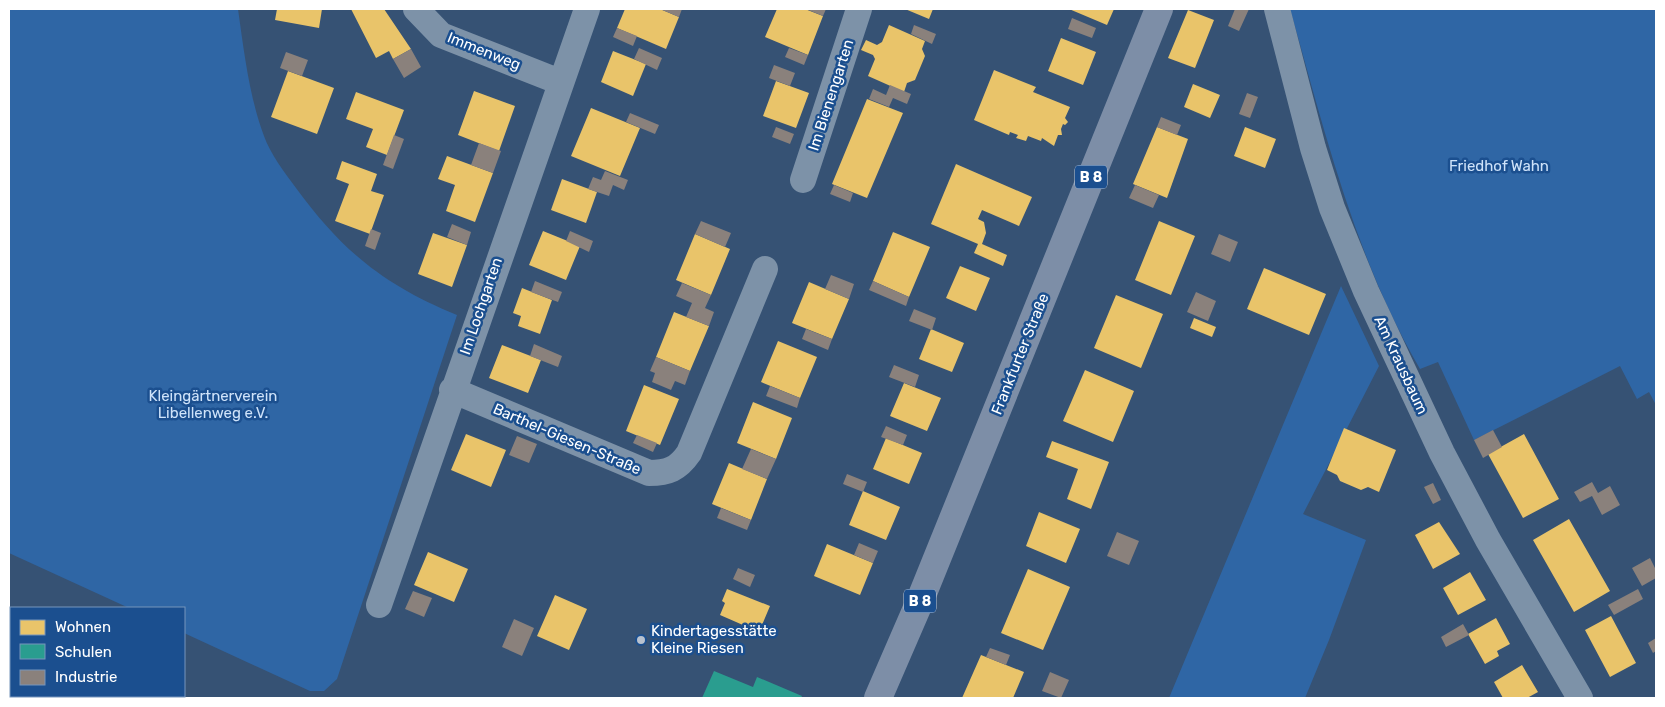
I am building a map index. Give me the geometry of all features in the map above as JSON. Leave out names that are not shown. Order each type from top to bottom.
[{"type":"main road","name":"Frankfurter Straße","points":[[878,698],[917,608],[1159,9]]},
{"type":"street","name":"Immenweg","points":[[416,9],[441,35],[560,82]]},
{"type":"street","name":"Im Lochgarten","points":[[378,605],[586,9]]},
{"type":"street","name":"Im Bienengarten","points":[[803,180],[859,9]]},
{"type":"street","name":"Am Krausbaum","points":[[1277,9],[1313,148],[1332,208],[1366,291],[1450,468],[1488,540],[1580,698]]},
{"type":"street","name":"Barthel-Giesen-Straße","points":[[452,390],[649,473],[662,473],[675,469],[689,454],[765,270]]},
{"type":"green space","name":"Kleingärtnerverein Libellenweg e.V.","points":[[9,9],[238,9],[254,105],[270,149],[287,176],[330,230],[366,264],[431,304],[457,315],[337,679],[324,691],[310,691],[185,633],[185,607],[127,607],[9,553]]},
{"type":"green space","name":"Friedhof Wahn","points":[[1290,9],[1656,9],[1656,405],[1649,392],[1637,399],[1620,366],[1474,440],[1438,362],[1420,369],[1397,327],[1377,283],[1329,148]]},
{"type":"green space","points":[[1341,286],[1379,366],[1303,514],[1366,540],[1305,698],[1169,698]]},
{"type":"building: Wohnen","points":[[277,9],[322,9],[319,28],[275,20]]},
{"type":"building: Wohnen","points":[[351,9],[384,9],[411,49],[393,59],[389,51],[376,58]]},
{"type":"building: Wohnen","points":[[625,9],[660,9],[679,17],[666,49],[617,28]]},
{"type":"building: Wohnen","points":[[777,9],[805,9],[823,16],[808,55],[765,37]]},
{"type":"building: Wohnen","points":[[905,9],[933,9],[929,19]]},
{"type":"building: Wohnen","points":[[1069,9],[1114,9],[1107,25]]},
{"type":"building: Wohnen","points":[[1188,10],[1214,20],[1195,68],[1168,58]]},
{"type":"building: Wohnen","points":[[889,25],[925,41],[922,49],[925,56],[915,80],[907,83],[904,92],[868,76],[875,59],[873,55],[861,50],[866,40],[877,45],[882,42]]},
{"type":"building: Wohnen","points":[[1061,38],[1096,52],[1083,85],[1048,71]]},
{"type":"building: Wohnen","points":[[613,51],[646,64],[633,96],[601,82]]},
{"type":"building: Wohnen","points":[[994,70],[1036,87],[1033,92],[1070,107],[1065,118],[1068,122],[1065,125],[1063,124],[1061,129],[1062,135],[1058,135],[1054,146],[1042,138],[1041,141],[1028,136],[1026,141],[1016,138],[1018,135],[1010,132],[1009,135],[974,120]]},
{"type":"building: Wohnen","points":[[288,71],[334,88],[317,134],[271,117]]},
{"type":"building: Wohnen","points":[[776,81],[809,93],[796,128],[763,116]]},
{"type":"building: Wohnen","points":[[1193,84],[1220,95],[1210,118],[1184,107]]},
{"type":"building: Wohnen","points":[[474,91],[515,106],[499,151],[458,135]]},
{"type":"building: Wohnen","points":[[356,92],[404,110],[387,155],[366,147],[373,129],[346,119]]},
{"type":"building: Wohnen","points":[[867,99],[903,113],[867,198],[832,184]]},
{"type":"building: Wohnen","points":[[591,108],[640,128],[620,176],[571,156]]},
{"type":"building: Wohnen","points":[[1157,127],[1188,139],[1167,198],[1133,184]]},
{"type":"building: Wohnen","points":[[1245,127],[1276,139],[1265,168],[1234,156]]},
{"type":"building: Wohnen","points":[[447,156],[493,173],[475,222],[446,211],[455,185],[438,179]]},
{"type":"building: Wohnen","points":[[342,161],[377,174],[371,191],[384,195],[370,234],[335,221],[349,184],[336,179]]},
{"type":"building: Wohnen","points":[[956,164],[1032,197],[1019,226],[982,210],[978,219],[984,222],[986,233],[982,244],[1007,255],[1003,266],[974,253],[978,244],[931,224]]},
{"type":"building: Wohnen","points":[[562,179],[597,192],[586,223],[551,210]]},
{"type":"building: Wohnen","points":[[1159,221],[1195,236],[1171,295],[1135,280]]},
{"type":"building: Wohnen","points":[[543,231],[580,246],[566,280],[529,265]]},
{"type":"building: Wohnen","points":[[893,232],[930,247],[909,297],[873,281]]},
{"type":"building: Wohnen","points":[[433,233],[467,245],[452,287],[418,274]]},
{"type":"building: Wohnen","points":[[695,234],[730,249],[711,295],[676,280]]},
{"type":"building: Wohnen","points":[[960,266],[990,278],[976,311],[946,298]]},
{"type":"building: Wohnen","points":[[1264,268],[1326,294],[1309,335],[1247,309]]},
{"type":"building: Wohnen","points":[[809,282],[849,299],[832,339],[792,323]]},
{"type":"building: Wohnen","points":[[522,288],[552,300],[540,334],[518,326],[521,316],[513,313]]},
{"type":"building: Wohnen","points":[[1116,295],[1163,314],[1141,368],[1094,348]]},
{"type":"building: Wohnen","points":[[674,312],[709,326],[690,371],[656,357]]},
{"type":"building: Wohnen","points":[[1194,318],[1216,327],[1212,337],[1190,328]]},
{"type":"building: Wohnen","points":[[931,329],[964,343],[952,372],[919,359]]},
{"type":"building: Wohnen","points":[[778,341],[817,357],[800,398],[761,382]]},
{"type":"building: Wohnen","points":[[502,345],[541,360],[528,393],[489,378]]},
{"type":"building: Wohnen","points":[[1085,370],[1134,391],[1113,442],[1063,421]]},
{"type":"building: Wohnen","points":[[904,383],[941,398],[927,431],[890,416]]},
{"type":"building: Wohnen","points":[[644,385],[679,399],[660,445],[626,431]]},
{"type":"building: Wohnen","points":[[753,402],[792,418],[776,459],[737,443]]},
{"type":"building: Wohnen","points":[[1344,428],[1396,450],[1379,492],[1368,487],[1361,490],[1340,481],[1337,475],[1327,470]]},
{"type":"building: Wohnen","points":[[466,434],[506,450],[491,487],[451,470]]},
{"type":"building: Wohnen","points":[[1524,434],[1559,499],[1523,518],[1488,454]]},
{"type":"building: Wohnen","points":[[886,438],[922,453],[909,484],[873,469]]},
{"type":"building: Wohnen","points":[[1052,441],[1109,462],[1091,509],[1067,499],[1078,469],[1046,457]]},
{"type":"building: Wohnen","points":[[729,463],[767,479],[751,520],[712,504]]},
{"type":"building: Wohnen","points":[[863,491],[900,507],[886,540],[849,525]]},
{"type":"building: Wohnen","points":[[1039,512],[1080,529],[1066,563],[1026,546]]},
{"type":"building: Wohnen","points":[[1569,519],[1610,591],[1574,612],[1533,540]]},
{"type":"building: Wohnen","points":[[1439,522],[1460,554],[1433,569],[1415,535]]},
{"type":"building: Wohnen","points":[[827,544],[873,563],[860,595],[814,576]]},
{"type":"building: Wohnen","points":[[428,552],[468,569],[454,602],[414,585]]},
{"type":"building: Wohnen","points":[[1028,569],[1070,587],[1043,650],[1001,633]]},
{"type":"building: Wohnen","points":[[1470,572],[1486,600],[1458,615],[1443,588]]},
{"type":"building: Wohnen","points":[[727,589],[770,606],[759,632],[720,615],[725,603],[722,601]]},
{"type":"building: Wohnen","points":[[555,595],[587,609],[569,650],[537,636]]},
{"type":"building: Wohnen","points":[[1611,616],[1636,663],[1610,677],[1585,630]]},
{"type":"building: Wohnen","points":[[1496,618],[1510,644],[1497,651],[1499,656],[1485,664],[1468,634]]},
{"type":"building: Wohnen","points":[[981,655],[1024,672],[1013,698],[962,698]]},
{"type":"building: Wohnen","points":[[1522,665],[1538,692],[1527,698],[1503,698],[1494,682]]},
{"type":"building: Schulen","points":[[714,671],[753,687],[757,677],[802,696],[801,698],[702,698]]},
{"type":"building: Industrie","points":[[660,9],[682,9],[679,17]]},
{"type":"building: Industrie","points":[[806,9],[826,9],[823,16]]},
{"type":"building: Industrie","points":[[1235,9],[1249,9],[1239,31],[1228,26]]},
{"type":"building: Industrie","points":[[1072,18],[1096,28],[1092,38],[1068,29]]},
{"type":"building: Industrie","points":[[914,25],[936,34],[932,44],[911,34]]},
{"type":"building: Industrie","points":[[617,28],[637,36],[633,46],[613,37]]},
{"type":"building: Industrie","points":[[639,48],[662,58],[657,70],[634,59]]},
{"type":"building: Industrie","points":[[789,48],[808,55],[804,65],[785,57]]},
{"type":"building: Industrie","points":[[411,49],[421,67],[404,78],[393,59]]},
{"type":"building: Industrie","points":[[286,52],[308,60],[302,76],[280,68]]},
{"type":"building: Industrie","points":[[774,65],[795,73],[790,86],[769,78]]},
{"type":"building: Industrie","points":[[890,85],[911,94],[907,104],[893,98],[889,107],[869,99],[873,89],[886,95]]},
{"type":"building: Industrie","points":[[1247,93],[1258,97],[1250,118],[1239,114]]},
{"type":"building: Industrie","points":[[630,113],[659,125],[655,134],[626,122]]},
{"type":"building: Industrie","points":[[1161,117],[1181,125],[1177,135],[1157,127]]},
{"type":"building: Industrie","points":[[776,127],[794,134],[790,144],[772,137]]},
{"type":"building: Industrie","points":[[394,135],[404,139],[393,169],[383,165]]},
{"type":"building: Industrie","points":[[479,143],[501,151],[493,173],[471,165]]},
{"type":"building: Industrie","points":[[605,171],[628,180],[624,190],[613,185],[609,196],[588,189],[593,177],[601,180]]},
{"type":"building: Industrie","points":[[834,185],[853,193],[850,202],[830,194]]},
{"type":"building: Industrie","points":[[1135,185],[1159,195],[1153,208],[1129,198]]},
{"type":"building: Industrie","points":[[701,221],[731,233],[725,247],[695,234]]},
{"type":"building: Industrie","points":[[452,224],[471,232],[467,245],[447,237]]},
{"type":"building: Industrie","points":[[371,229],[381,233],[375,250],[365,246]]},
{"type":"building: Industrie","points":[[570,231],[593,241],[589,252],[566,241]]},
{"type":"building: Industrie","points":[[1219,234],[1238,242],[1230,262],[1211,254]]},
{"type":"building: Industrie","points":[[831,275],[854,284],[849,299],[825,289]]},
{"type":"building: Industrie","points":[[535,281],[562,292],[558,302],[531,292]]},
{"type":"building: Industrie","points":[[873,281],[909,297],[906,306],[869,290]]},
{"type":"building: Industrie","points":[[682,283],[711,295],[705,308],[714,312],[709,326],[686,317],[692,303],[676,296]]},
{"type":"building: Industrie","points":[[1196,292],[1216,301],[1208,321],[1187,312]]},
{"type":"building: Industrie","points":[[914,309],[936,318],[932,330],[909,321]]},
{"type":"building: Industrie","points":[[806,329],[832,339],[828,350],[802,339]]},
{"type":"building: Industrie","points":[[534,344],[562,356],[558,367],[530,356]]},
{"type":"building: Industrie","points":[[656,357],[690,371],[685,385],[675,381],[671,390],[652,382],[655,373],[650,371]]},
{"type":"building: Industrie","points":[[894,365],[919,375],[915,387],[889,377]]},
{"type":"building: Industrie","points":[[770,386],[800,398],[797,408],[766,396]]},
{"type":"building: Industrie","points":[[886,426],[907,435],[903,445],[881,437]]},
{"type":"building: Industrie","points":[[1493,430],[1502,447],[1483,458],[1474,440]]},
{"type":"building: Industrie","points":[[637,435],[657,443],[653,452],[633,443]]},
{"type":"building: Industrie","points":[[517,436],[537,444],[529,463],[509,455]]},
{"type":"building: Industrie","points":[[751,449],[776,459],[767,479],[742,469]]},
{"type":"building: Industrie","points":[[847,474],[867,482],[863,492],[843,484]]},
{"type":"building: Industrie","points":[[1592,482],[1598,493],[1610,486],[1620,505],[1602,515],[1592,496],[1580,502],[1574,492]]},
{"type":"building: Industrie","points":[[1433,483],[1441,500],[1433,504],[1424,487]]},
{"type":"building: Industrie","points":[[721,508],[751,520],[747,530],[717,518]]},
{"type":"building: Industrie","points":[[1117,532],[1139,541],[1129,565],[1107,556]]},
{"type":"building: Industrie","points":[[859,543],[878,551],[873,563],[854,555]]},
{"type":"building: Industrie","points":[[1650,558],[1656,570],[1656,578],[1642,586],[1632,568]]},
{"type":"building: Industrie","points":[[738,568],[755,575],[750,587],[733,579]]},
{"type":"building: Industrie","points":[[1638,589],[1643,599],[1614,615],[1608,605]]},
{"type":"building: Industrie","points":[[413,591],[432,598],[424,617],[405,609]]},
{"type":"building: Industrie","points":[[514,619],[534,628],[522,656],[502,647]]},
{"type":"building: Industrie","points":[[1463,624],[1469,635],[1446,647],[1441,637]]},
{"type":"building: Industrie","points":[[1656,638],[1656,651],[1653,653],[1648,643]]},
{"type":"building: Industrie","points":[[990,648],[1010,655],[1006,665],[986,657]]},
{"type":"building: Industrie","points":[[1050,672],[1069,680],[1061,698],[1042,691]]},
{"type":"place","name":"Kindertagesstätte Kleine Riesen","points":[[641,640]]}]
